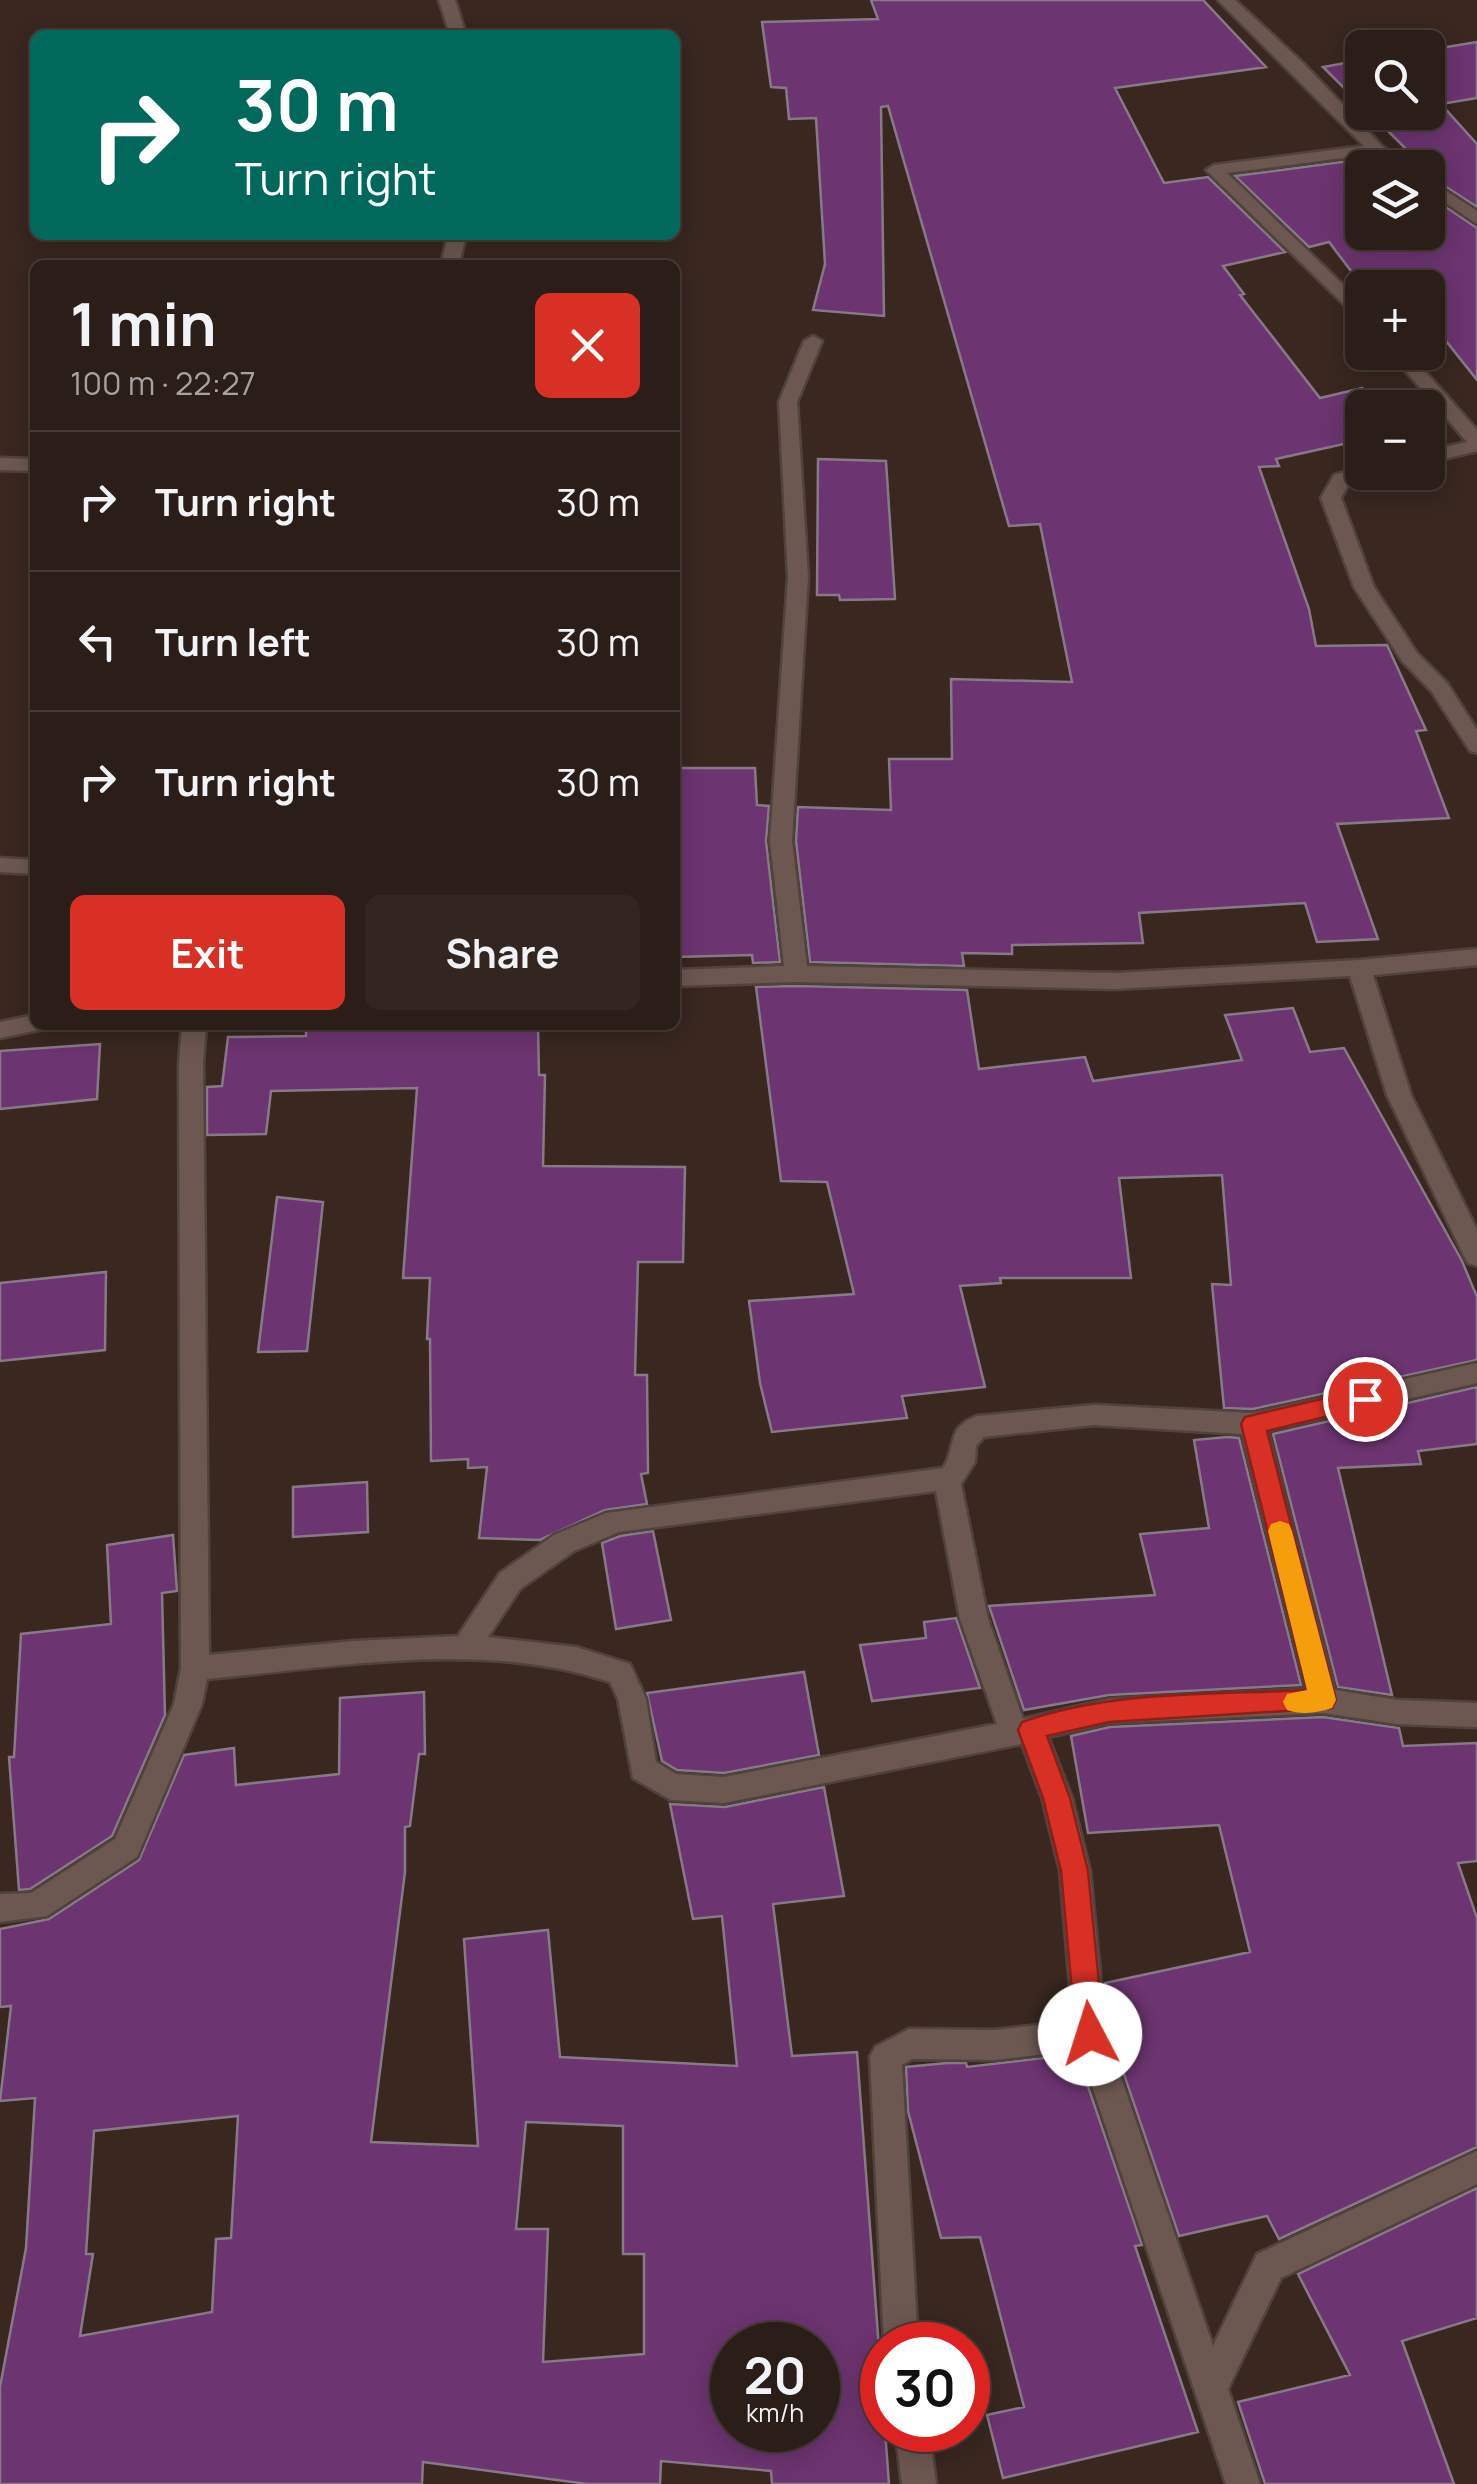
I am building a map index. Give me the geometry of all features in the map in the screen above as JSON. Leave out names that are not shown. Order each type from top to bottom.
[{"type":"street","points":[[447,0],[456,30]]},
{"type":"street","points":[[1226,0],[1297,66],[1376,149]]},
{"type":"street","points":[[1345,296],[1214,170],[1376,149]]},
{"type":"street","points":[[1445,196],[1477,219]]},
{"type":"street","points":[[796,974],[781,841],[798,578],[788,402],[812,341]]},
{"type":"street","points":[[1413,370],[1477,444],[1445,452]]},
{"type":"street","points":[[0,464],[30,465]]},
{"type":"street","points":[[1345,478],[1330,498],[1364,587],[1409,658],[1440,688],[1477,746]]},
{"type":"street","points":[[0,866],[30,867]]},
{"type":"street","points":[[680,978],[796,974],[1115,980],[1359,968],[1477,957]]},
{"type":"street","points":[[1359,968],[1399,1095],[1477,1256]]},
{"type":"street","points":[[0,1030],[30,1023]]},
{"type":"street","points":[[0,1908],[36,1906],[126,1848],[188,1704],[194,1668],[190,1064],[193,1030]]},
{"type":"street","points":[[466,1646],[510,1581],[564,1544],[616,1521],[947,1478],[962,1462],[963,1442],[977,1427],[1094,1415],[1253,1424],[1477,1374]]},
{"type":"street","points":[[1253,1424],[1323,1700]]},
{"type":"street","points":[[947,1478],[974,1619],[1023,1732],[1057,1798],[1075,1871],[1090,2034],[1243,2484]]},
{"type":"street","points":[[194,1668],[466,1646],[592,1660],[620,1673],[632,1699],[643,1769],[671,1787],[724,1790],[1023,1732],[1067,1718],[1109,1711],[1323,1700],[1396,1712],[1477,1715]]},
{"type":"street","points":[[899,2322],[886,2057],[909,2044],[995,2045],[1090,2034]]},
{"type":"street","points":[[1211,2388],[1269,2266],[1477,2166]]},
{"type":"street","points":[[915,2452],[919,2484]]},
{"type":"building","points":[[871,0],[1203,0],[1266,67],[1115,88],[1164,183],[1208,177],[1285,252],[1223,266],[1244,294],[1240,295],[1320,398],[1345,392],[1345,444],[1276,459],[1279,466],[1259,467],[1309,609],[1316,646],[1387,645],[1426,730],[1416,731],[1449,818],[1337,824],[1378,939],[1317,942],[1305,903],[1139,913],[1143,943],[1012,945],[1012,954],[962,953],[964,966],[810,962],[796,841],[798,807],[891,810],[889,759],[952,759],[951,679],[1072,682],[1040,524],[1009,526],[888,106],[881,107],[884,316],[813,310],[825,264],[816,118],[789,119],[786,88],[771,87],[762,22],[878,19]]},
{"type":"building","points":[[1477,42],[1477,98],[1445,103],[1445,47]]},
{"type":"building","points":[[1345,63],[1345,89],[1323,67]]},
{"type":"building","points":[[1445,108],[1477,144],[1477,207],[1445,186],[1445,150],[1407,150],[1387,130],[1445,130]]},
{"type":"building","points":[[1345,162],[1345,250],[1445,250],[1445,206],[1477,228],[1477,380],[1445,340],[1445,270],[1350,270],[1329,242],[1309,247],[1235,176]]},
{"type":"building","points":[[818,459],[886,461],[895,599],[840,600],[839,595],[817,595]]},
{"type":"building","points":[[680,768],[755,768],[757,805],[769,806],[766,841],[780,962],[753,963],[752,955],[680,957]]},
{"type":"building","points":[[756,987],[967,990],[979,1069],[1085,1057],[1093,1081],[1242,1060],[1225,1015],[1293,1008],[1310,1052],[1344,1048],[1462,1261],[1477,1297],[1477,1360],[1253,1409],[1224,1408],[1212,1284],[1231,1285],[1222,1175],[1119,1178],[1131,1278],[1000,1278],[1001,1283],[960,1286],[985,1387],[902,1396],[907,1418],[772,1432],[760,1383],[749,1301],[854,1294],[827,1182],[781,1181]]},
{"type":"building","points":[[306,1030],[538,1030],[539,1075],[545,1075],[543,1166],[685,1167],[683,1262],[638,1262],[635,1375],[647,1375],[648,1473],[641,1474],[647,1504],[605,1510],[540,1540],[479,1538],[487,1467],[468,1468],[468,1459],[431,1461],[427,1339],[430,1278],[403,1278],[417,1088],[271,1091],[266,1134],[207,1135],[207,1087],[222,1086],[228,1037],[306,1036]]},
{"type":"building","points":[[100,1044],[97,1099],[0,1109],[0,1051]]},
{"type":"building","points":[[277,1197],[323,1202],[307,1351],[258,1352]]},
{"type":"building","points":[[106,1272],[105,1350],[0,1361],[0,1283]]},
{"type":"building","points":[[1477,1387],[1477,1444],[1418,1451],[1421,1464],[1338,1468],[1392,1695],[1338,1687],[1273,1434]]},
{"type":"building","points":[[1239,1438],[1301,1685],[1109,1695],[1024,1710],[989,1606],[1155,1595],[1140,1534],[1209,1528],[1194,1440]]},
{"type":"building","points":[[367,1482],[368,1532],[293,1537],[293,1487]]},
{"type":"building","points":[[653,1531],[671,1620],[616,1629],[602,1543]]},
{"type":"building","points":[[173,1535],[177,1591],[162,1593],[165,1715],[112,1836],[30,1889],[19,1890],[9,1757],[14,1757],[21,1634],[111,1624],[107,1545]]},
{"type":"building","points":[[956,1618],[980,1688],[872,1701],[860,1645],[926,1638],[924,1622]]},
{"type":"building","points":[[804,1672],[819,1755],[724,1773],[677,1770],[662,1761],[647,1693]]},
{"type":"building","points":[[424,1692],[425,1754],[419,1754],[410,1826],[405,1827],[405,1872],[371,2142],[478,2146],[464,1939],[548,1930],[560,2057],[737,2066],[722,1916],[693,1919],[670,1804],[725,1807],[824,1787],[844,1896],[773,1904],[792,2056],[857,2052],[877,2322],[860,2322],[860,2452],[887,2452],[889,2484],[772,2484],[771,2471],[661,2461],[660,2484],[587,2484],[423,2462],[422,2484],[0,2484],[0,2387],[26,2248],[35,2098],[0,2101],[11,2006],[0,2007],[0,1929],[49,1919],[139,1860],[184,1755],[234,1748],[236,1785],[339,1774],[340,1698]],"holes":[[[238,2116],[231,2238],[216,2239],[212,2312],[80,2336],[93,2254],[86,2254],[94,2131]],[[526,2122],[623,2126],[623,2254],[644,2254],[644,2354],[543,2362],[548,2229],[516,2229]]]},
{"type":"building","points":[[1323,1717],[1399,1728],[1403,1746],[1477,1743],[1477,1861],[1458,1863],[1477,1918],[1477,2147],[1279,2239],[1267,2216],[1179,2236],[1114,2045],[1119,2044],[1107,2009],[1105,1983],[1250,1952],[1219,1825],[1088,1833],[1071,1736],[1110,1727]]},
{"type":"building","points":[[1077,2054],[1142,2245],[1135,2246],[1198,2432],[1003,2478],[990,2414],[1024,2407],[980,2237],[941,2238],[908,2111],[906,2067],[966,2063],[967,2067]]},
{"type":"building","points":[[1477,2188],[1477,2318],[1402,2341],[1454,2484],[1265,2484],[1238,2402],[1350,2375],[1298,2274]]},
{"type":"slow traffic","points":[[1280,1531],[1323,1700],[1296,1702]]},
{"type":"route","points":[[1090,2034],[1075,1871],[1057,1798],[1031,1730],[1067,1718],[1109,1711],[1323,1700],[1253,1424],[1365,1399]]}]
